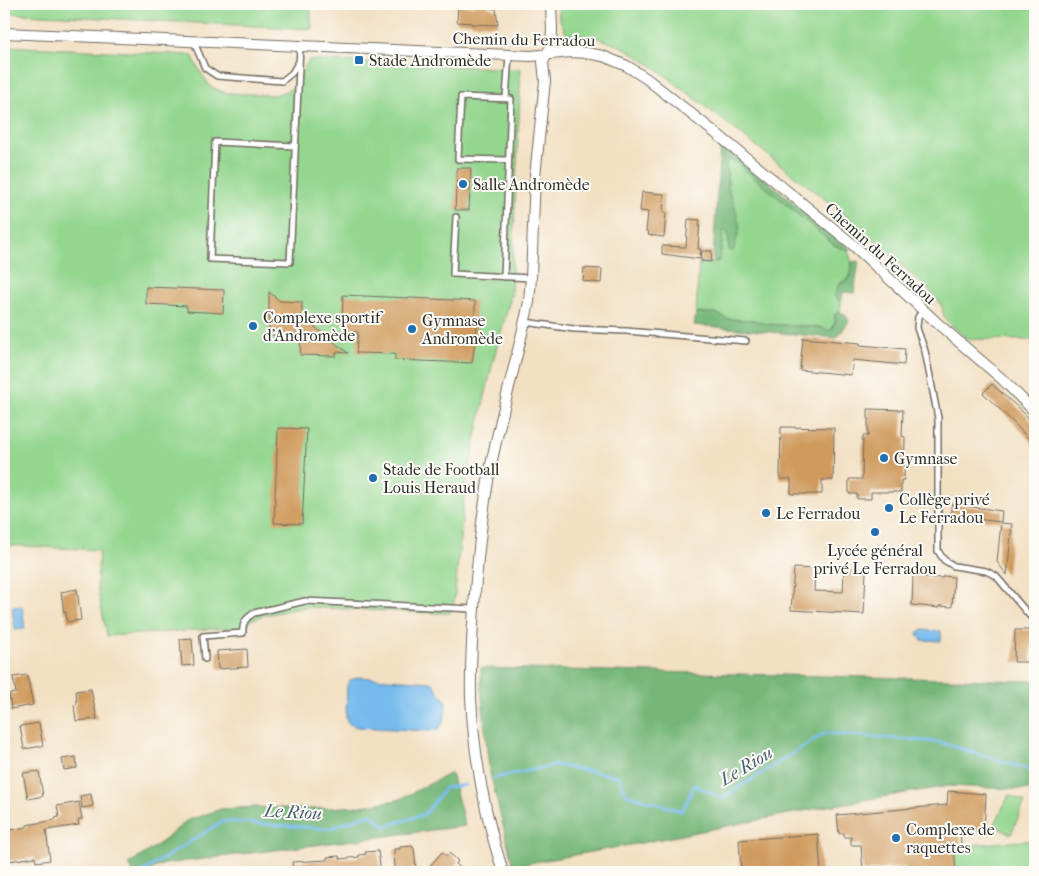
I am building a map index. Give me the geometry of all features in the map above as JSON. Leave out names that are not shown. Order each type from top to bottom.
[{"type":"street","points":[[503,872],[484,801],[476,750],[471,698],[473,609],[480,535],[489,474],[529,302],[535,176],[545,81],[543,62],[551,46],[551,4]]},
{"type":"street","name":"Chemin du Ferradou","points":[[4,33],[531,56],[571,52],[603,56],[627,66],[647,78],[852,243],[923,310],[1002,379],[1035,412]]},
{"type":"lane","points":[[194,42],[205,68],[217,76],[282,80],[292,73],[300,61]]},
{"type":"lane","points":[[295,146],[215,142],[210,259],[290,262],[300,46]]},
{"type":"lane","points":[[504,277],[509,55]]},
{"type":"lane","points":[[508,99],[461,97],[458,159],[508,160]]},
{"type":"lane","points":[[456,217],[453,274],[531,278]]},
{"type":"lane","points":[[923,310],[918,317],[917,328],[925,352],[938,418],[938,551],[944,560],[954,566],[986,572],[996,576],[1035,622]]},
{"type":"lane","points":[[525,322],[574,328],[746,341]]},
{"type":"lane","points":[[205,659],[203,636],[243,633],[243,623],[254,613],[305,602],[473,609]]},
{"type":"green space","points":[[4,4],[310,4],[312,29],[4,13]]},
{"type":"green space","points":[[558,4],[1035,4],[1035,340],[967,339],[944,318],[942,307],[935,296],[858,225],[657,69],[623,47],[595,37],[567,35],[559,18]]},
{"type":"green space","name":"Complexe sportif d'Andromède","points":[[4,46],[192,55],[199,70],[211,87],[226,93],[275,95],[286,91],[293,88],[309,60],[521,69],[511,296],[494,357],[465,488],[454,602],[450,613],[305,607],[265,615],[251,620],[247,626],[243,627],[107,636],[97,586],[99,550],[4,545]]},
{"type":"green space","points":[[720,148],[731,151],[850,249],[848,251],[834,245],[736,162],[730,159],[726,164],[729,192],[735,206],[740,228],[733,252],[729,250],[728,233],[724,230],[719,261],[715,262],[713,259]]},
{"type":"green space","points":[[730,159],[736,162],[834,245],[848,251],[852,262],[852,270],[845,281],[839,284],[835,295],[841,303],[840,312],[835,314],[835,322],[831,331],[819,327],[766,324],[754,320],[728,319],[716,313],[696,313],[699,263],[719,261],[724,230],[728,233],[729,250],[735,206],[729,192],[726,164]]},
{"type":"green space","points":[[859,261],[854,293],[843,292],[841,303],[835,296],[839,284],[850,276],[852,262]]},
{"type":"green space","points":[[840,312],[845,314],[849,321],[837,338],[694,325],[696,313],[716,313],[728,319],[754,320],[766,324],[819,327],[831,331],[835,322],[835,314]]},
{"type":"green space","points":[[481,668],[1035,681],[1035,790],[948,786],[834,805],[513,866],[489,769],[481,689]]},
{"type":"green space","points":[[451,773],[465,826],[164,864],[145,872],[133,872],[129,864],[162,842],[186,821],[221,809],[256,807],[310,809],[361,806],[398,800]]},
{"type":"green space","points":[[1009,795],[1025,802],[1011,834],[994,826]]},
{"type":"green space","points":[[1035,840],[1035,872],[956,872],[954,846]]},
{"type":"water","points":[[22,606],[25,629],[15,630],[12,607]]},
{"type":"water","points":[[922,630],[941,631],[941,641],[921,640],[918,633]]},
{"type":"water","points":[[359,677],[431,682],[446,700],[446,712],[443,723],[438,730],[429,731],[357,727],[351,725],[346,717],[347,686],[350,680]]},
{"type":"building","points":[[474,4],[488,4],[488,7],[496,9],[498,25],[457,22],[458,5],[474,6]]},
{"type":"building","name":"Salle Andromède","points":[[457,168],[471,168],[469,210],[455,210]]},
{"type":"building","points":[[642,192],[664,194],[663,213],[666,213],[664,237],[648,235],[649,232],[646,231],[648,212],[640,211]]},
{"type":"building","points":[[688,219],[700,220],[698,249],[701,249],[700,259],[662,254],[662,246],[686,247]]},
{"type":"building","points":[[702,251],[712,251],[711,262],[701,261]]},
{"type":"building","points":[[584,268],[602,269],[601,283],[583,281]]},
{"type":"building","points":[[146,287],[224,290],[223,313],[187,311],[187,306],[146,304]]},
{"type":"building","points":[[269,292],[280,301],[302,302],[302,317],[348,353],[336,352],[336,356],[300,355],[301,337],[269,335]]},
{"type":"building","name":"Gymnase Andromède","points":[[343,295],[475,301],[475,319],[478,319],[472,363],[395,360],[395,354],[356,353],[358,332],[346,331],[346,325],[342,324]]},
{"type":"building","points":[[803,338],[905,349],[904,365],[853,360],[851,375],[800,370]]},
{"type":"building","points":[[992,384],[1025,414],[1035,426],[1035,446],[983,393]]},
{"type":"building","name":"Gymnase","points":[[868,409],[903,410],[902,436],[905,437],[904,480],[901,480],[901,492],[871,492],[871,499],[857,499],[857,494],[849,494],[849,479],[862,479],[863,436],[868,436]]},
{"type":"building","points":[[781,427],[834,428],[833,480],[822,480],[822,494],[791,494],[791,479],[780,479]]},
{"type":"building","points":[[278,428],[307,429],[302,524],[274,523]]},
{"type":"building","points":[[952,504],[1002,511],[1001,522],[950,516]]},
{"type":"building","points":[[1001,523],[1012,524],[1007,575],[997,562]]},
{"type":"building","points":[[794,568],[815,569],[814,591],[843,592],[844,571],[866,571],[864,614],[791,610]]},
{"type":"building","points":[[913,575],[943,578],[943,576],[954,577],[952,607],[939,606],[939,608],[912,605]]},
{"type":"building","points":[[77,589],[81,620],[67,622],[61,592]]},
{"type":"building","points":[[1015,630],[1032,630],[1031,662],[1014,662]]},
{"type":"building","points":[[192,638],[194,665],[182,666],[180,639]]},
{"type":"building","points":[[247,649],[248,667],[218,669],[217,651]]},
{"type":"building","points":[[27,675],[33,705],[11,709],[9,694],[16,693],[13,677]]},
{"type":"building","points":[[91,689],[97,719],[76,721],[74,705],[77,704],[76,691]]},
{"type":"building","points":[[39,723],[43,746],[24,749],[20,726]]},
{"type":"building","points":[[76,757],[77,768],[64,770],[62,759]]},
{"type":"building","points":[[39,771],[43,796],[28,799],[23,773]]},
{"type":"building","name":"Complexe de raquettes","points":[[948,791],[986,794],[984,832],[960,831],[961,845],[954,846],[956,872],[906,872],[905,867],[863,871],[861,845],[851,845],[851,837],[844,837],[844,833],[839,834],[837,815],[947,805]]},
{"type":"building","points":[[91,794],[93,806],[82,808],[80,796]]},
{"type":"building","points":[[79,802],[82,819],[78,820],[79,825],[46,830],[50,860],[36,862],[35,857],[9,861],[5,831],[55,820],[55,818],[59,817],[57,806]]},
{"type":"building","points":[[818,834],[821,872],[741,872],[739,840]]},
{"type":"building","points":[[412,846],[414,848],[416,868],[408,870],[395,869],[394,849]]},
{"type":"building","points":[[378,851],[381,872],[293,872],[292,862],[327,860],[327,857],[339,856],[340,859],[359,857],[359,855],[366,854],[365,852]]},
{"type":"building","points":[[442,852],[447,856],[449,853],[454,857],[458,861],[456,864],[465,872],[435,872],[429,867]]},
{"type":"waterway","name":"Le Riou","points":[[494,778],[555,765],[618,776],[626,794],[682,811],[695,785],[722,798],[825,733],[939,742],[1035,771]]},
{"type":"waterway","name":"Le Riou","points":[[142,872],[223,821],[328,829],[370,814],[386,826],[425,814],[445,788],[465,785]]},
{"type":"place","name":"Stade Andromède","points":[[359,60]]},
{"type":"place","name":"Salle Andromède","points":[[463,184]]},
{"type":"place","name":"Complexe sportif d'Andromède","points":[[253,326]]},
{"type":"place","name":"Gymnase Andromède","points":[[412,329]]},
{"type":"place","name":"Gymnase","points":[[884,458]]},
{"type":"place","name":"Stade de Football Louis Heraud","points":[[373,478]]},
{"type":"place","name":"Collège privé Le Ferradou","points":[[889,508]]},
{"type":"place","name":"Le Ferradou","points":[[766,513]]},
{"type":"place","name":"Lycée général privé Le Ferradou","points":[[875,532]]},
{"type":"place","name":"Complexe de raquettes","points":[[896,838]]}]
